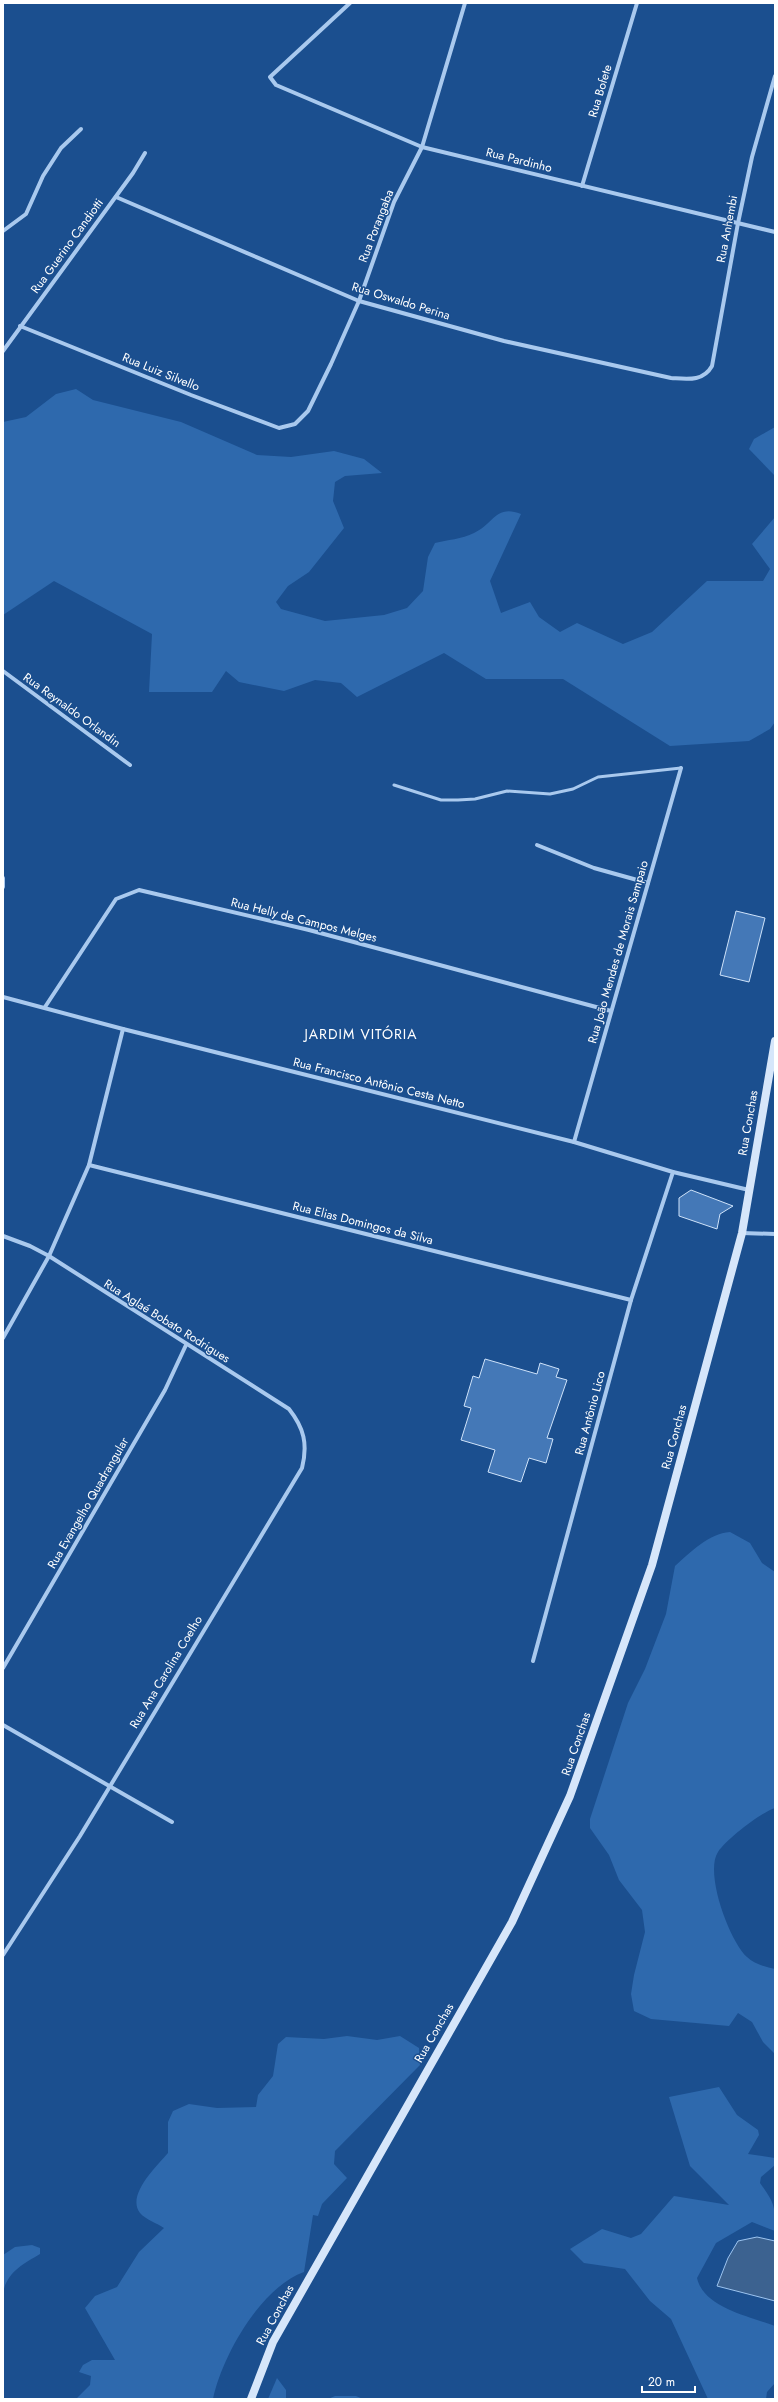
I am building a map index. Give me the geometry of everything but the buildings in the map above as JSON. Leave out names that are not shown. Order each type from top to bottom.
[{"type":"main road","name":"Rua Conchas","points":[[251,2399],[273,2342],[512,1922],[570,1796],[652,1565],[742,1233],[748,1190],[775,1040]]},
{"type":"street","name":"Rua Pardinho","points":[[350,3],[270,77],[276,85],[422,147],[775,232]]},
{"type":"street","name":"Rua Porangaba","points":[[295,424],[308,411],[359,301],[394,202],[422,147],[465,3]]},
{"type":"street","name":"Rua Bofete","points":[[582,186],[637,3]]},
{"type":"street","name":"Rua Anhembi","points":[[695,379],[709,372],[712,366],[738,223],[752,157],[775,76]]},
{"type":"street","points":[[3,231],[26,214],[43,176],[61,148],[81,129]]},
{"type":"street","name":"Rua Guerino Candiotti","points":[[3,351],[116,197],[145,153]]},
{"type":"street","name":"Rua Oswaldo Perina","points":[[116,197],[359,301],[504,341],[664,376],[695,379]]},
{"type":"street","name":"Rua Luiz Silvello","points":[[20,326],[191,395],[279,428],[295,424]]},
{"type":"street","name":"Rua Reynaldo Orlandin","points":[[3,672],[130,765]]},
{"type":"street","name":"Rua João Mendes de Morais Sampaio","points":[[574,1142],[680,768]]},
{"type":"street","points":[[537,845],[594,868],[648,883]]},
{"type":"street","points":[[3,878],[3,887]]},
{"type":"street","name":"Rua Helly de Campos Melges","points":[[45,1008],[116,900],[139,890],[309,930],[611,1011]]},
{"type":"street","name":"Rua Francisco Antônio Cesta Netto","points":[[3,997],[123,1029],[574,1142],[673,1172],[748,1190]]},
{"type":"street","points":[[3,1338],[49,1256],[89,1164],[123,1029]]},
{"type":"street","name":"Rua Elias Domingos da Silva","points":[[89,1164],[631,1300]]},
{"type":"street","name":"Rua Antônio Lico","points":[[533,1661],[631,1300],[673,1172]]},
{"type":"street","points":[[742,1233],[775,1234]]},
{"type":"street","name":"Rua Aglaé Bobato Rodrigues","points":[[3,1236],[30,1246],[49,1256],[186,1345],[275,1400]]},
{"type":"street","name":"Rua Evangelho Quadrangular","points":[[3,1668],[166,1390],[186,1345]]},
{"type":"street","name":"Rua Ana Carolina Coelho","points":[[3,1954],[109,1786],[302,1468],[306,1452],[305,1436],[299,1421],[289,1409],[275,1400]]},
{"type":"street","points":[[3,1725],[172,1822]]},
{"type":"lane","points":[[394,785],[442,800],[458,800],[507,791],[550,794],[572,789],[598,777],[680,768]]},
{"type":"shaded area","points":[[76,389],[93,400],[181,422],[257,455],[291,457],[334,451],[364,459],[382,473],[345,476],[335,482],[333,501],[344,528],[309,572],[288,586],[276,602],[281,609],[325,621],[384,615],[407,608],[423,591],[428,557],[435,543],[469,535],[486,525],[500,514],[512,512],[521,514],[490,581],[501,613],[530,602],[539,617],[560,632],[577,623],[623,644],[652,632],[707,581],[763,581],[770,569],[752,544],[775,517],[775,722],[770,729],[749,741],[670,746],[563,679],[486,679],[444,653],[357,697],[341,683],[315,680],[284,691],[239,682],[226,671],[212,692],[149,692],[152,634],[54,581],[3,615],[3,422],[26,417],[56,394]]},
{"type":"shaded area","points":[[775,427],[775,476],[749,449],[754,439]]},
{"type":"shaded area","points":[[730,1532],[750,1543],[762,1563],[775,1572],[775,1808],[761,1815],[722,1847],[718,1852],[715,1862],[714,1875],[721,1907],[733,1937],[740,1949],[753,1962],[775,1969],[775,2054],[763,2042],[752,2022],[738,2013],[729,2026],[651,2019],[634,2011],[631,1994],[634,1975],[645,1932],[642,1910],[619,1880],[609,1855],[590,1828],[590,1819],[628,1703],[645,1669],[666,1614],[675,1566],[700,1544],[722,1533]]},
{"type":"shaded area","points":[[347,2036],[377,2040],[400,2036],[419,2048],[420,2065],[335,2151],[334,2164],[347,2178],[322,2204],[318,2216],[313,2215],[304,2272],[288,2280],[273,2292],[259,2307],[246,2325],[234,2344],[225,2363],[213,2399],[76,2399],[90,2385],[91,2376],[79,2372],[83,2365],[92,2360],[115,2360],[85,2308],[95,2296],[117,2287],[139,2252],[164,2228],[145,2218],[140,2213],[137,2206],[137,2198],[145,2181],[168,2153],[168,2122],[173,2111],[189,2104],[217,2108],[256,2107],[258,2095],[273,2076],[278,2044],[286,2037],[324,2039]]},
{"type":"shaded area","points":[[719,2087],[737,2115],[758,2130],[759,2135],[748,2154],[775,2158],[775,2165],[761,2177],[760,2183],[769,2196],[773,2206],[775,2231],[752,2222],[716,2243],[697,2278],[701,2288],[708,2297],[718,2304],[729,2310],[775,2326],[775,2383],[767,2392],[766,2399],[708,2399],[671,2319],[650,2301],[625,2269],[584,2263],[570,2249],[602,2229],[631,2238],[641,2234],[674,2196],[729,2205],[690,2166],[669,2097]]},
{"type":"shaded area","points":[[757,2237],[775,2241],[775,2301],[717,2286],[728,2258],[738,2241]]},
{"type":"shaded area","points":[[32,2245],[40,2248],[40,2254],[22,2265],[12,2274],[8,2279],[3,2293],[3,2255],[15,2247]]},
{"type":"shaded area","points":[[277,2378],[286,2390],[286,2399],[268,2399]]},
{"type":"shaded area","points":[[335,2396],[356,2396],[363,2399],[328,2399]]},
{"type":"district","name":"JARDIM VITÓRIA","points":[[361,1034]]}]
